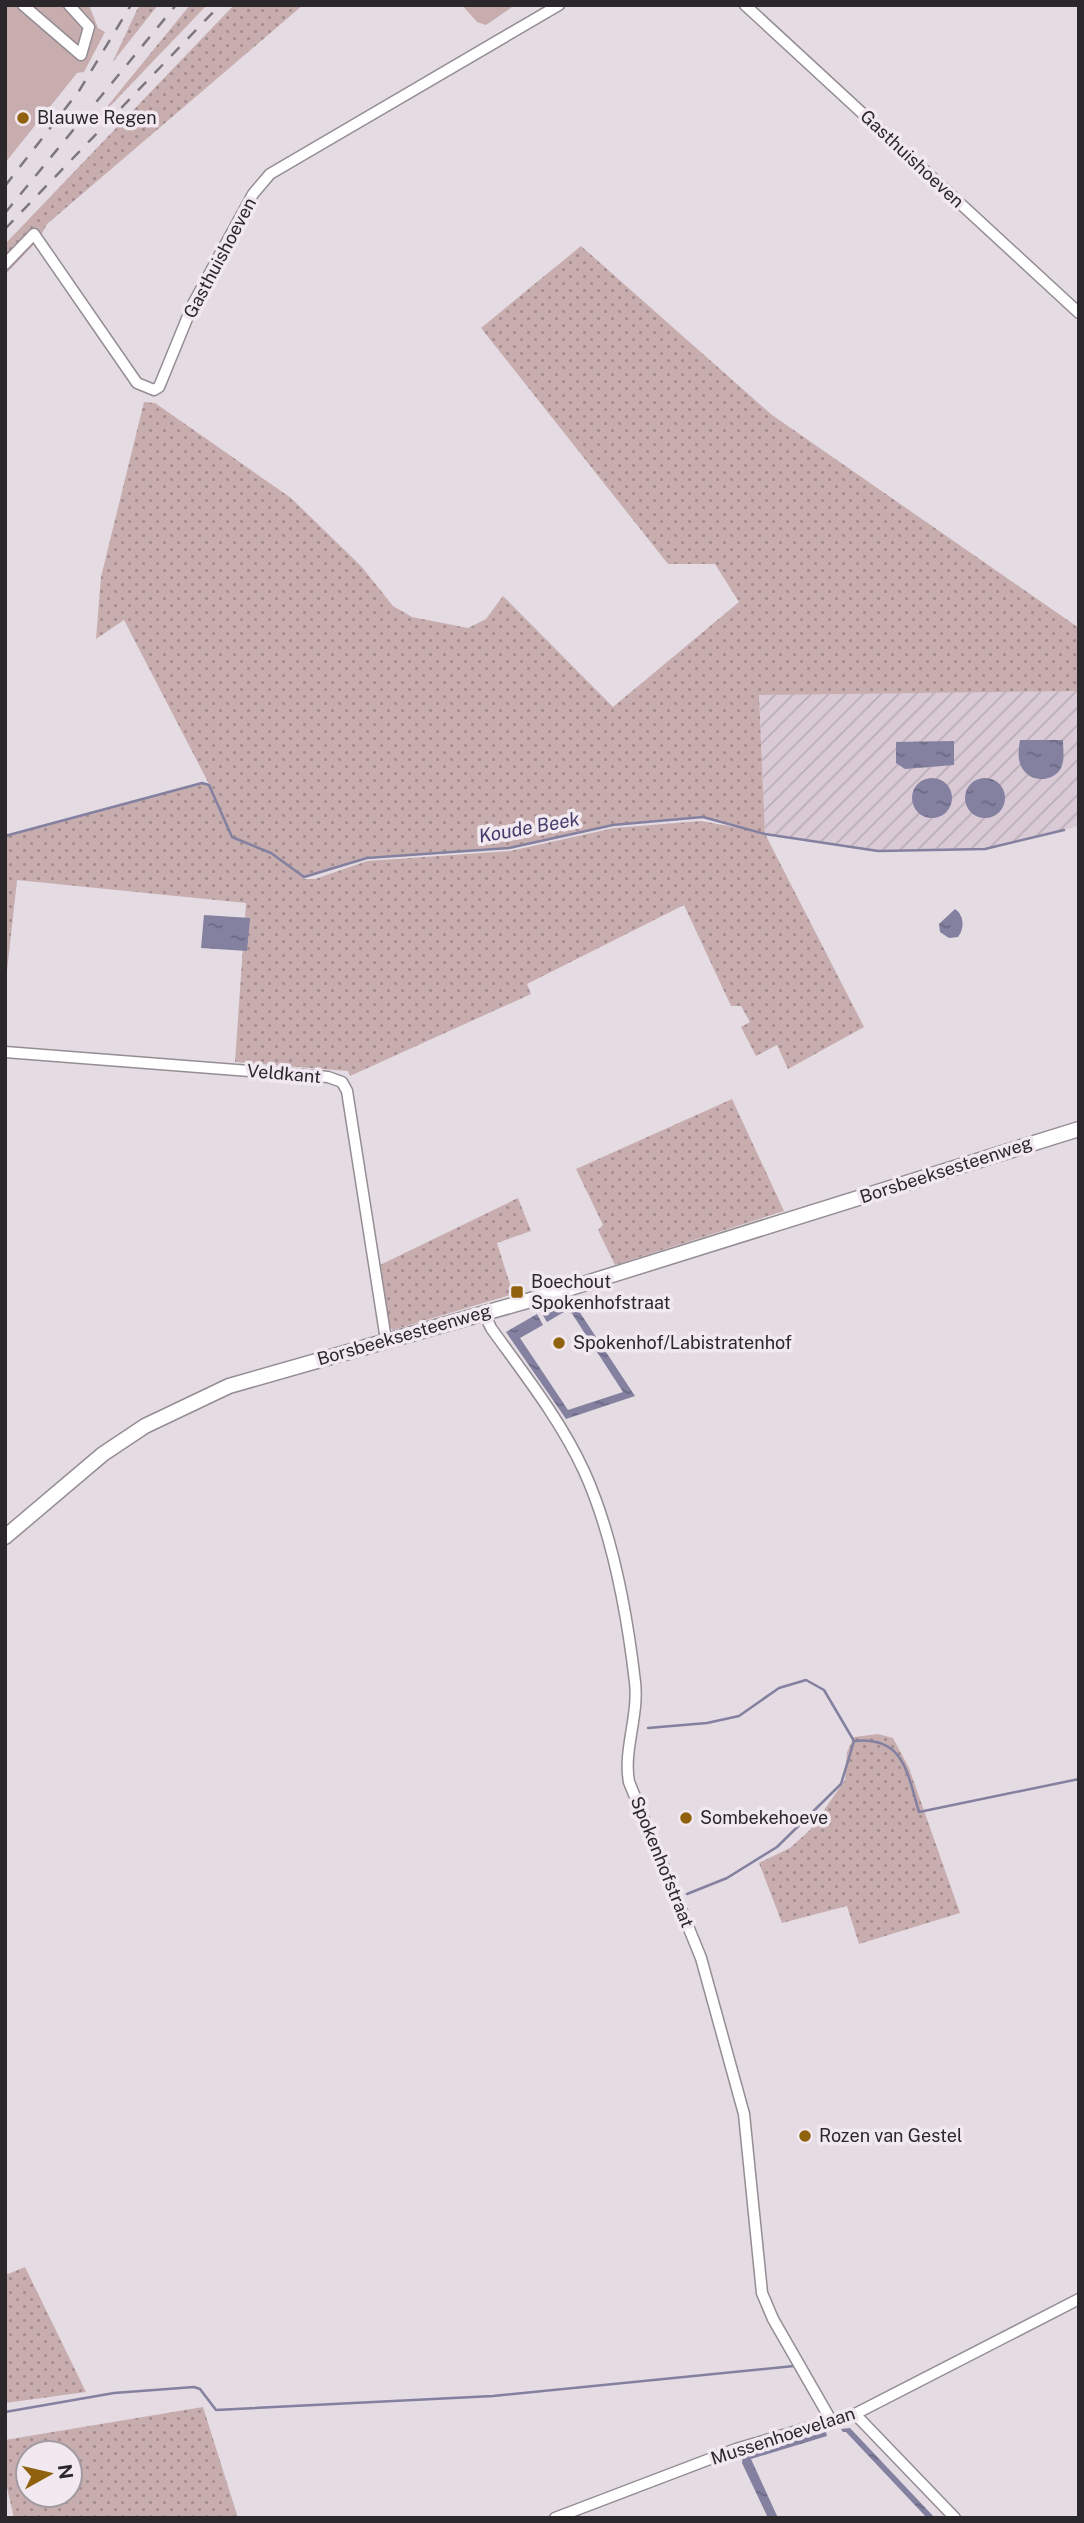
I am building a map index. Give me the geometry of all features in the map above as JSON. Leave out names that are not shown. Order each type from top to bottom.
[{"type":"street","points":[[23,5],[81,55],[89,27],[69,5]]},
{"type":"street","name":"Gasthuishoeven","points":[[5,264],[34,234],[137,383],[155,390],[159,387],[193,304],[253,194],[270,174],[559,5]]},
{"type":"street","name":"Gasthuishoeven","points":[[745,5],[1079,313]]},
{"type":"street","name":"Veldkant","points":[[5,1052],[328,1077],[342,1082],[347,1091],[386,1340]]},
{"type":"street","name":"Borsbeeksesteenweg","points":[[5,1537],[103,1454],[145,1426],[229,1386],[484,1313],[1079,1129]]},
{"type":"street","name":"Spokenhofstraat","points":[[484,1313],[491,1328],[558,1422],[584,1471],[597,1506],[623,1609],[635,1684],[636,1710],[627,1772],[629,1782],[701,1958],[740,2101],[748,2142],[762,2292],[773,2319],[832,2421]]},
{"type":"street","name":"Mussenhoevelaan","points":[[555,2518],[736,2449],[855,2414],[1079,2299]]},
{"type":"street","points":[[855,2414],[955,2518]]},
{"type":"shaded area","name":"Blauwe Regen","points":[[5,5],[89,5],[98,28],[105,32],[84,72],[77,73],[5,163]]},
{"type":"shaded area","points":[[140,5],[158,5],[112,63],[136,12]]},
{"type":"shaded area","points":[[190,5],[207,5],[92,125]]},
{"type":"shaded area","points":[[234,5],[303,5],[47,224],[39,239],[5,275],[5,244]]},
{"type":"shaded area","points":[[462,5],[515,5],[486,25],[477,22]]},
{"type":"shaded area","points":[[581,246],[772,415],[1079,628],[1079,691],[759,695],[765,834],[864,1027],[788,1069],[777,1045],[756,1056],[741,1027],[750,1022],[741,1006],[731,1006],[684,905],[527,984],[531,994],[350,1076],[348,1071],[235,1062],[246,903],[17,880],[5,989],[5,836],[202,783],[209,784],[124,620],[96,639],[101,577],[144,402],[155,403],[291,498],[361,566],[393,606],[412,617],[468,628],[486,619],[503,596],[613,707],[739,602],[715,564],[668,564],[481,328]],"holes":[[[703,817],[745,829],[701,821],[614,828],[510,851],[367,861],[315,879],[302,879],[367,858],[509,848],[613,825]]]},
{"type":"shaded area","points":[[1079,691],[1079,826],[985,849],[878,851],[765,834],[759,694]]},
{"type":"shaded area","points":[[732,1099],[784,1211],[615,1265],[598,1230],[603,1225],[576,1169]]},
{"type":"shaded area","points":[[518,1198],[531,1231],[497,1243],[513,1294],[393,1330],[388,1326],[378,1266]]},
{"type":"shaded area","points":[[878,1734],[893,1738],[909,1768],[960,1913],[859,1944],[847,1906],[782,1923],[759,1863],[790,1848],[810,1830],[845,1780],[847,1752],[854,1737]]},
{"type":"shaded area","points":[[25,2267],[86,2392],[5,2403],[5,2272],[8,2274]]},
{"type":"shaded area","points":[[203,2407],[238,2518],[14,2518],[5,2479],[5,2440]]},
{"type":"water","points":[[1020,740],[1063,740],[1061,768],[1046,779],[1029,775],[1024,771],[1019,759]]},
{"type":"water","points":[[954,741],[954,765],[905,769],[896,763],[896,742]]},
{"type":"water","points":[[932,778],[940,779],[946,784],[951,790],[951,806],[946,812],[940,817],[932,818],[924,817],[918,812],[913,806],[912,798],[913,790],[918,784],[924,779]]},
{"type":"water","points":[[985,778],[993,779],[999,784],[1004,790],[1004,806],[999,812],[993,817],[985,818],[977,817],[971,812],[966,806],[965,798],[966,790],[971,784],[977,779]]},
{"type":"water","points":[[955,909],[962,918],[962,930],[958,937],[949,938],[940,932],[939,924]]},
{"type":"water","points":[[204,915],[250,918],[247,951],[201,948]]},
{"type":"water","points":[[571,1299],[635,1396],[566,1419],[506,1332],[537,1314],[543,1325],[520,1338],[568,1410],[623,1392],[569,1309],[547,1322],[541,1312]]},
{"type":"water","points":[[850,2428],[935,2518],[927,2518],[841,2429]]},
{"type":"water","points":[[826,2432],[827,2436],[751,2459],[778,2518],[768,2518],[742,2463],[743,2455]]},
{"type":"waterway","name":"Koude Beek","points":[[5,836],[202,783],[209,785],[232,837],[271,853],[304,877],[367,858],[509,848],[613,825],[703,817],[765,834],[878,851],[985,849],[1064,830]]},
{"type":"waterway","points":[[648,1728],[707,1723],[739,1716],[779,1688],[806,1680],[824,1690],[854,1741]]},
{"type":"waterway","points":[[854,1741],[884,1744],[893,1751],[906,1771],[919,1812],[1079,1779]]},
{"type":"waterway","points":[[687,1894],[727,1878],[777,1847],[841,1784],[854,1741]]},
{"type":"waterway","points":[[5,2412],[114,2393],[194,2387],[200,2389],[216,2410],[493,2396],[794,2366]]},
{"type":"railway","points":[[5,186],[79,91],[131,5]]},
{"type":"railway","points":[[5,213],[176,5]]},
{"type":"railway","points":[[5,229],[220,5]]},
{"type":"place","name":"Blauwe Regen","points":[[23,118]]},
{"type":"place","name":"Boechout Spokenhofstraat","points":[[517,1292]]},
{"type":"place","name":"Spokenhof/Labistratenhof","points":[[559,1343]]},
{"type":"place","name":"Sombekehoeve","points":[[686,1818]]},
{"type":"place","name":"Rozen van Gestel","points":[[805,2136]]}]
